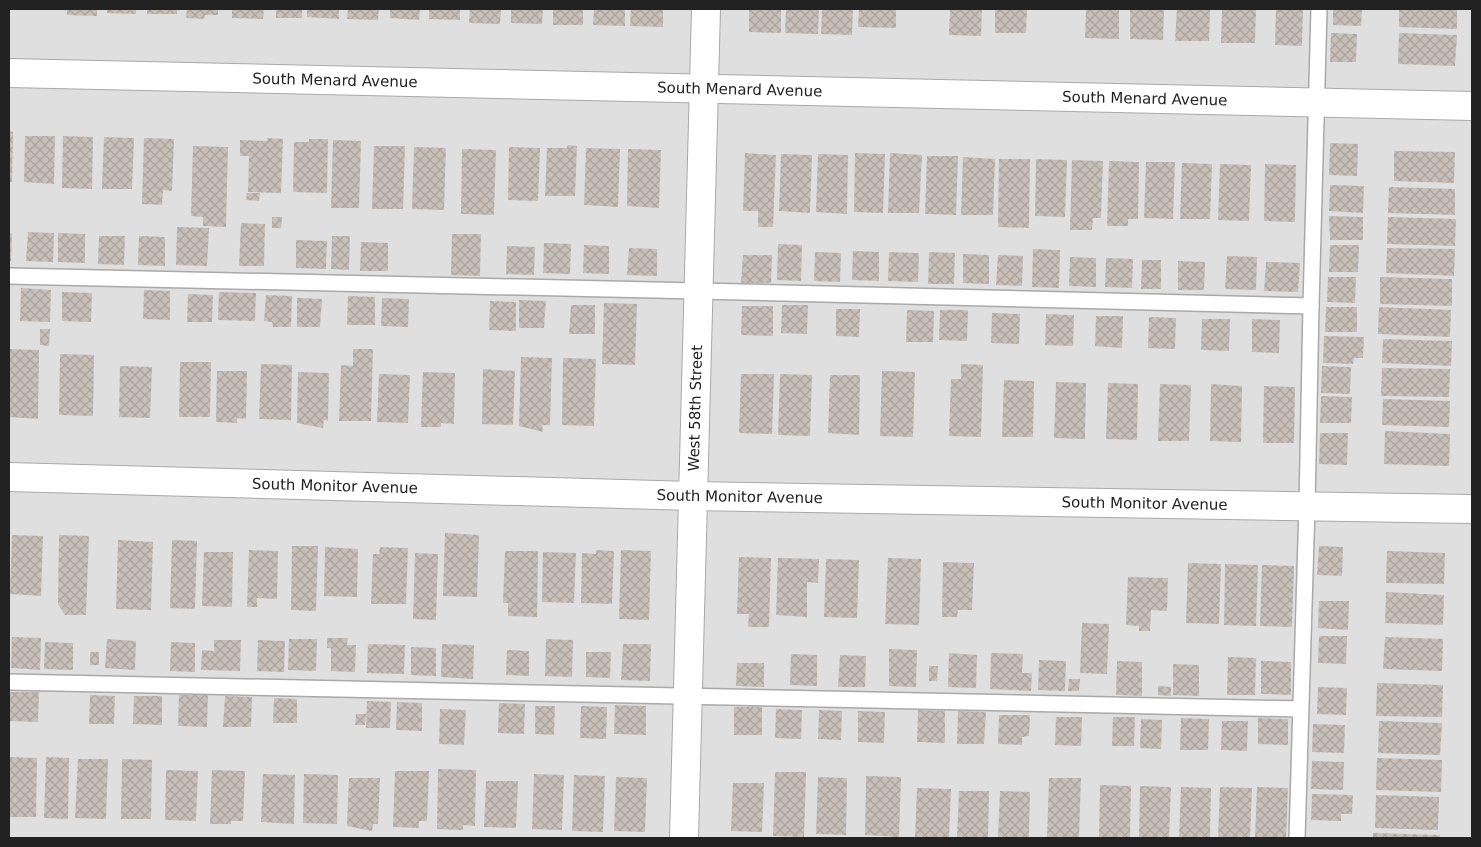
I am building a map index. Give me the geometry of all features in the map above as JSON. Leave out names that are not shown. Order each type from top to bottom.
[{"type":"street","name":"West 58th Street","points":[[684,838],[706,9]]},
{"type":"street","name":"South Menard Avenue","points":[[9,73],[1472,106]]},
{"type":"street","name":"South Monitor Avenue","points":[[9,478],[693,496],[1472,510]]},
{"type":"lane","points":[[1297,838],[1319,9]]},
{"type":"lane","points":[[9,276],[1310,306]]},
{"type":"lane","points":[[9,682],[1300,709]]},
{"type":"shaded area","points":[[9,9],[1472,9],[1472,838],[9,838]]},
{"type":"building","points":[[67,9],[97,9],[97,16],[67,15]]},
{"type":"building","points":[[107,9],[136,9],[136,14],[107,13]]},
{"type":"building","points":[[147,9],[177,9],[177,14],[147,14]]},
{"type":"building","points":[[187,9],[218,9],[218,15],[205,15],[204,19],[186,18]]},
{"type":"building","points":[[232,9],[264,9],[263,19],[232,18]]},
{"type":"building","points":[[276,9],[302,9],[302,18],[276,18]]},
{"type":"building","points":[[307,9],[339,9],[339,19],[307,17]]},
{"type":"building","points":[[348,9],[379,9],[378,20],[347,19]]},
{"type":"building","points":[[390,9],[420,9],[419,20],[390,18]]},
{"type":"building","points":[[429,9],[460,9],[460,20],[429,19]]},
{"type":"building","points":[[470,9],[501,9],[500,24],[469,23]]},
{"type":"building","points":[[511,9],[543,9],[542,24],[511,23]]},
{"type":"building","points":[[553,9],[583,9],[583,25],[553,25]]},
{"type":"building","points":[[594,9],[625,9],[625,26],[593,25]]},
{"type":"building","points":[[631,9],[663,9],[663,27],[630,26]]},
{"type":"building","points":[[749,9],[781,9],[781,33],[749,32]]},
{"type":"building","points":[[786,9],[819,9],[818,34],[785,33]]},
{"type":"building","points":[[822,9],[853,9],[852,35],[821,34]]},
{"type":"building","points":[[859,9],[896,9],[896,28],[858,27]]},
{"type":"building","points":[[950,9],[982,9],[981,36],[949,35]]},
{"type":"building","points":[[995,9],[1027,9],[1026,33],[995,33]]},
{"type":"building","points":[[1086,9],[1119,9],[1119,39],[1085,38]]},
{"type":"building","points":[[1130,9],[1164,9],[1163,40],[1130,39]]},
{"type":"building","points":[[1177,9],[1210,9],[1209,41],[1175,41]]},
{"type":"building","points":[[1222,9],[1256,9],[1255,43],[1221,43]]},
{"type":"building","points":[[1276,9],[1303,9],[1302,46],[1275,45]]},
{"type":"building","points":[[1333,9],[1362,9],[1361,26],[1333,25]]},
{"type":"building","points":[[1399,9],[1457,9],[1457,29],[1399,27]]},
{"type":"building","points":[[1331,33],[1357,34],[1356,62],[1330,62]]},
{"type":"building","points":[[1399,33],[1457,35],[1455,66],[1398,64]]},
{"type":"building","points":[[9,131],[13,132],[12,182],[9,182]]},
{"type":"building","points":[[25,136],[55,136],[54,184],[24,182]]},
{"type":"building","points":[[63,136],[93,137],[92,189],[62,188]]},
{"type":"building","points":[[104,137],[134,138],[132,189],[102,189]]},
{"type":"building","points":[[144,138],[174,139],[172,191],[163,190],[162,205],[142,204]]},
{"type":"building","points":[[267,138],[283,139],[281,193],[248,192],[249,156],[240,156],[240,140],[267,141]]},
{"type":"building","points":[[309,139],[328,139],[327,193],[293,192],[294,142],[309,142]]},
{"type":"building","points":[[333,140],[361,141],[359,208],[331,208]]},
{"type":"building","points":[[1330,143],[1358,144],[1357,176],[1329,175]]},
{"type":"building","points":[[567,145],[577,146],[575,196],[545,196],[547,148],[567,148]]},
{"type":"building","points":[[193,146],[228,147],[226,227],[203,226],[203,217],[191,216]]},
{"type":"building","points":[[374,146],[405,146],[403,209],[372,209]]},
{"type":"building","points":[[414,147],[446,148],[444,210],[412,209]]},
{"type":"building","points":[[509,147],[540,148],[538,201],[508,200]]},
{"type":"building","points":[[586,148],[620,149],[618,207],[584,205]]},
{"type":"building","points":[[462,149],[496,150],[494,215],[461,214]]},
{"type":"building","points":[[628,149],[661,150],[659,208],[627,206]]},
{"type":"building","points":[[1394,151],[1455,152],[1454,183],[1394,181]]},
{"type":"building","points":[[745,153],[776,155],[773,227],[758,227],[758,211],[743,211]]},
{"type":"building","points":[[855,153],[885,154],[883,213],[854,212]]},
{"type":"building","points":[[890,153],[922,155],[919,213],[888,213]]},
{"type":"building","points":[[781,154],[812,155],[810,213],[779,211]]},
{"type":"building","points":[[818,154],[848,155],[847,214],[816,212]]},
{"type":"building","points":[[927,156],[958,156],[956,215],[925,214]]},
{"type":"building","points":[[963,157],[995,159],[993,215],[961,215]]},
{"type":"building","points":[[999,159],[1030,159],[1029,228],[998,227]]},
{"type":"building","points":[[1036,159],[1067,160],[1065,217],[1035,216]]},
{"type":"building","points":[[1072,160],[1103,161],[1101,218],[1093,218],[1092,230],[1070,230]]},
{"type":"building","points":[[1109,161],[1139,162],[1138,219],[1128,219],[1128,226],[1107,226]]},
{"type":"building","points":[[1146,162],[1175,162],[1173,219],[1144,218]]},
{"type":"building","points":[[1182,163],[1212,164],[1210,219],[1180,219]]},
{"type":"building","points":[[1220,164],[1251,165],[1249,221],[1218,220]]},
{"type":"building","points":[[1265,164],[1296,165],[1295,222],[1264,221]]},
{"type":"building","points":[[1330,185],[1364,186],[1363,213],[1329,211]]},
{"type":"building","points":[[1389,187],[1455,189],[1455,215],[1388,213]]},
{"type":"building","points":[[247,193],[260,193],[259,201],[246,200]]},
{"type":"building","points":[[1329,216],[1363,217],[1363,240],[1330,240]]},
{"type":"building","points":[[272,217],[282,217],[281,228],[272,228]]},
{"type":"building","points":[[1388,217],[1456,219],[1455,246],[1387,244]]},
{"type":"building","points":[[241,223],[265,224],[264,266],[239,266]]},
{"type":"building","points":[[177,227],[209,228],[207,266],[176,265]]},
{"type":"building","points":[[28,232],[54,233],[53,262],[26,261]]},
{"type":"building","points":[[9,233],[12,233],[11,261],[9,261]]},
{"type":"building","points":[[58,233],[85,234],[85,263],[58,262]]},
{"type":"building","points":[[452,234],[481,234],[480,276],[451,275]]},
{"type":"building","points":[[99,236],[125,236],[124,265],[98,264]]},
{"type":"building","points":[[139,236],[165,237],[165,266],[138,265]]},
{"type":"building","points":[[332,236],[350,236],[349,270],[331,269]]},
{"type":"building","points":[[296,240],[327,241],[326,269],[296,268]]},
{"type":"building","points":[[361,242],[388,243],[388,271],[360,271]]},
{"type":"building","points":[[544,243],[571,244],[570,274],[543,273]]},
{"type":"building","points":[[778,244],[802,245],[801,281],[777,280]]},
{"type":"building","points":[[584,245],[609,246],[609,274],[583,273]]},
{"type":"building","points":[[1330,245],[1359,245],[1358,272],[1329,272]]},
{"type":"building","points":[[507,246],[535,247],[534,275],[506,274]]},
{"type":"building","points":[[629,248],[657,249],[657,276],[627,275]]},
{"type":"building","points":[[1387,248],[1455,249],[1454,276],[1386,273]]},
{"type":"building","points":[[1033,249],[1060,250],[1059,288],[1032,287]]},
{"type":"building","points":[[853,251],[879,252],[879,281],[852,280]]},
{"type":"building","points":[[815,252],[841,253],[840,282],[814,281]]},
{"type":"building","points":[[889,252],[919,253],[918,282],[888,281]]},
{"type":"building","points":[[929,252],[955,253],[954,284],[928,284]]},
{"type":"building","points":[[963,254],[989,255],[989,284],[963,283]]},
{"type":"building","points":[[743,255],[772,255],[771,283],[741,283]]},
{"type":"building","points":[[998,255],[1023,256],[1022,286],[996,285]]},
{"type":"building","points":[[1227,256],[1257,257],[1256,290],[1225,289]]},
{"type":"building","points":[[1070,257],[1096,258],[1096,287],[1069,286]]},
{"type":"building","points":[[1106,258],[1133,259],[1132,288],[1105,287]]},
{"type":"building","points":[[1142,260],[1161,260],[1161,289],[1141,289]]},
{"type":"building","points":[[1178,261],[1205,262],[1204,290],[1178,290]]},
{"type":"building","points":[[1266,262],[1300,263],[1298,292],[1264,291]]},
{"type":"building","points":[[1328,277],[1356,277],[1355,303],[1327,302]]},
{"type":"building","points":[[1380,277],[1452,279],[1452,306],[1380,304]]},
{"type":"building","points":[[21,288],[51,290],[50,322],[20,321]]},
{"type":"building","points":[[144,290],[170,291],[170,320],[143,319]]},
{"type":"building","points":[[62,292],[92,293],[91,322],[62,321]]},
{"type":"building","points":[[219,292],[256,293],[255,321],[218,320]]},
{"type":"building","points":[[188,294],[213,295],[212,322],[187,322]]},
{"type":"building","points":[[266,295],[292,296],[291,327],[273,327],[272,322],[264,321]]},
{"type":"building","points":[[348,296],[375,297],[375,325],[347,325]]},
{"type":"building","points":[[297,298],[322,299],[320,327],[297,327]]},
{"type":"building","points":[[382,298],[409,299],[408,327],[381,326]]},
{"type":"building","points":[[519,300],[546,301],[544,328],[519,328]]},
{"type":"building","points":[[490,301],[516,302],[516,331],[489,330]]},
{"type":"building","points":[[604,303],[637,304],[635,365],[602,364]]},
{"type":"building","points":[[571,305],[595,305],[595,334],[569,334]]},
{"type":"building","points":[[782,305],[808,305],[807,334],[781,333]]},
{"type":"building","points":[[742,306],[773,306],[773,336],[741,335]]},
{"type":"building","points":[[1326,307],[1357,307],[1357,332],[1325,332]]},
{"type":"building","points":[[1379,307],[1451,310],[1450,337],[1378,334]]},
{"type":"building","points":[[836,309],[860,309],[859,337],[836,336]]},
{"type":"building","points":[[907,310],[934,311],[933,342],[906,342]]},
{"type":"building","points":[[940,310],[968,310],[967,341],[939,340]]},
{"type":"building","points":[[992,313],[1020,314],[1019,344],[991,343]]},
{"type":"building","points":[[1046,314],[1074,315],[1073,346],[1045,345]]},
{"type":"building","points":[[1096,316],[1123,316],[1122,348],[1095,346]]},
{"type":"building","points":[[1149,317],[1176,318],[1175,349],[1148,348]]},
{"type":"building","points":[[1202,319],[1230,319],[1229,351],[1201,350]]},
{"type":"building","points":[[1252,319],[1280,320],[1279,353],[1252,352]]},
{"type":"building","points":[[40,329],[50,329],[49,346],[40,345]]},
{"type":"building","points":[[1324,336],[1364,337],[1363,358],[1354,358],[1353,364],[1323,363]]},
{"type":"building","points":[[1383,339],[1452,341],[1451,366],[1382,363]]},
{"type":"building","points":[[9,349],[39,350],[38,419],[9,417]]},
{"type":"building","points":[[353,349],[373,349],[371,421],[339,421],[341,365],[353,366]]},
{"type":"building","points":[[60,354],[94,355],[93,416],[59,415]]},
{"type":"building","points":[[521,357],[552,358],[550,425],[542,425],[543,432],[519,426]]},
{"type":"building","points":[[563,358],[596,359],[594,426],[562,425]]},
{"type":"building","points":[[180,362],[211,362],[210,417],[179,417]]},
{"type":"building","points":[[261,364],[292,365],[291,420],[259,419]]},
{"type":"building","points":[[961,364],[983,365],[981,437],[949,436],[951,379],[961,379]]},
{"type":"building","points":[[120,366],[152,367],[150,418],[119,417]]},
{"type":"building","points":[[1322,366],[1351,367],[1350,394],[1321,393]]},
{"type":"building","points":[[1382,368],[1450,369],[1449,397],[1381,396]]},
{"type":"building","points":[[483,369],[515,371],[513,425],[482,424]]},
{"type":"building","points":[[217,371],[247,371],[246,419],[237,418],[237,423],[216,422]]},
{"type":"building","points":[[882,371],[915,372],[913,437],[880,436]]},
{"type":"building","points":[[298,372],[329,373],[328,421],[324,420],[323,428],[297,423]]},
{"type":"building","points":[[423,372],[455,373],[454,424],[441,423],[441,427],[421,427]]},
{"type":"building","points":[[379,374],[410,375],[408,423],[377,422]]},
{"type":"building","points":[[741,374],[774,374],[772,434],[739,433]]},
{"type":"building","points":[[780,374],[812,375],[810,436],[778,435]]},
{"type":"building","points":[[830,375],[860,375],[859,435],[828,433]]},
{"type":"building","points":[[1004,380],[1034,381],[1033,437],[1002,437]]},
{"type":"building","points":[[1056,382],[1086,383],[1085,439],[1054,438]]},
{"type":"building","points":[[1108,383],[1138,384],[1137,440],[1106,439]]},
{"type":"building","points":[[1160,384],[1191,385],[1189,441],[1158,441]]},
{"type":"building","points":[[1211,384],[1242,386],[1241,442],[1210,441]]},
{"type":"building","points":[[1264,386],[1295,387],[1294,443],[1263,443]]},
{"type":"building","points":[[1321,396],[1352,397],[1351,423],[1320,423]]},
{"type":"building","points":[[1383,399],[1450,401],[1449,427],[1382,425]]},
{"type":"building","points":[[1385,431],[1450,434],[1449,466],[1384,464]]},
{"type":"building","points":[[1320,433],[1348,433],[1347,465],[1319,464]]},
{"type":"building","points":[[445,533],[479,535],[477,597],[443,596]]},
{"type":"building","points":[[12,535],[43,536],[41,596],[10,594]]},
{"type":"building","points":[[59,535],[89,536],[86,615],[65,615],[58,604]]},
{"type":"building","points":[[118,540],[153,542],[151,610],[116,609]]},
{"type":"building","points":[[172,540],[197,541],[195,609],[170,608]]},
{"type":"building","points":[[292,546],[318,546],[316,611],[291,610]]},
{"type":"building","points":[[1319,546],[1343,547],[1342,576],[1317,575]]},
{"type":"building","points":[[325,547],[358,549],[357,597],[324,596]]},
{"type":"building","points":[[380,547],[408,548],[406,604],[371,604],[373,554],[379,554]]},
{"type":"building","points":[[249,550],[278,551],[277,599],[257,598],[257,607],[247,607]]},
{"type":"building","points":[[596,550],[614,551],[612,604],[581,603],[582,553],[596,554]]},
{"type":"building","points":[[621,550],[651,551],[649,620],[619,619]]},
{"type":"building","points":[[505,551],[538,551],[537,617],[508,616],[508,603],[503,603]]},
{"type":"building","points":[[1387,551],[1445,553],[1444,584],[1386,583]]},
{"type":"building","points":[[204,552],[233,552],[232,607],[202,606]]},
{"type":"building","points":[[543,552],[576,553],[574,603],[542,602]]},
{"type":"building","points":[[415,553],[438,554],[436,620],[413,619]]},
{"type":"building","points":[[739,557],[771,558],[769,627],[748,627],[749,614],[737,614]]},
{"type":"building","points":[[778,558],[819,559],[818,583],[807,582],[807,617],[776,615]]},
{"type":"building","points":[[888,558],[921,559],[919,625],[885,624]]},
{"type":"building","points":[[826,559],[859,560],[857,618],[824,617]]},
{"type":"building","points":[[943,562],[974,563],[972,610],[958,610],[957,617],[942,617]]},
{"type":"building","points":[[1188,563],[1221,564],[1219,624],[1186,623]]},
{"type":"building","points":[[1225,564],[1258,565],[1256,626],[1224,625]]},
{"type":"building","points":[[1262,565],[1294,566],[1292,627],[1260,626]]},
{"type":"building","points":[[1128,577],[1168,578],[1167,611],[1151,610],[1150,631],[1139,631],[1139,626],[1126,625]]},
{"type":"building","points":[[1386,592],[1444,595],[1443,625],[1385,623]]},
{"type":"building","points":[[1319,601],[1349,601],[1348,630],[1318,628]]},
{"type":"building","points":[[1082,623],[1109,624],[1107,674],[1080,673]]},
{"type":"building","points":[[1319,636],[1347,636],[1346,664],[1318,663]]},
{"type":"building","points":[[12,637],[41,638],[40,670],[11,668]]},
{"type":"building","points":[[1385,637],[1443,639],[1442,671],[1383,669]]},
{"type":"building","points":[[327,638],[348,638],[347,645],[356,645],[355,672],[331,671],[331,648],[327,648]]},
{"type":"building","points":[[107,639],[136,641],[135,670],[105,668]]},
{"type":"building","points":[[289,639],[317,639],[316,671],[288,670]]},
{"type":"building","points":[[546,639],[573,640],[572,677],[545,676]]},
{"type":"building","points":[[214,640],[241,640],[240,671],[201,670],[202,650],[214,651]]},
{"type":"building","points":[[258,640],[285,641],[284,672],[257,671]]},
{"type":"building","points":[[45,642],[73,643],[73,670],[44,669]]},
{"type":"building","points":[[171,642],[195,643],[195,672],[170,671]]},
{"type":"building","points":[[368,644],[405,645],[404,674],[367,673]]},
{"type":"building","points":[[442,644],[474,645],[473,679],[441,677]]},
{"type":"building","points":[[623,644],[651,644],[650,681],[621,680]]},
{"type":"building","points":[[411,647],[436,648],[436,676],[411,675]]},
{"type":"building","points":[[889,649],[917,650],[916,687],[889,686]]},
{"type":"building","points":[[507,650],[529,651],[529,676],[506,675]]},
{"type":"building","points":[[90,652],[99,652],[99,665],[90,665]]},
{"type":"building","points":[[586,652],[611,652],[610,678],[586,677]]},
{"type":"building","points":[[949,653],[977,655],[976,688],[948,687]]},
{"type":"building","points":[[991,653],[1023,654],[1022,673],[1032,673],[1031,691],[990,689]]},
{"type":"building","points":[[791,654],[817,655],[817,686],[790,685]]},
{"type":"building","points":[[840,655],[866,656],[865,687],[838,687]]},
{"type":"building","points":[[1228,657],[1256,658],[1255,695],[1227,695]]},
{"type":"building","points":[[1039,660],[1066,661],[1065,691],[1038,690]]},
{"type":"building","points":[[1117,661],[1142,662],[1142,696],[1116,695]]},
{"type":"building","points":[[1261,661],[1291,662],[1291,695],[1261,694]]},
{"type":"building","points":[[737,663],[764,663],[764,687],[736,686]]},
{"type":"building","points":[[1173,664],[1199,665],[1199,696],[1173,695]]},
{"type":"building","points":[[929,666],[938,666],[937,681],[929,681]]},
{"type":"building","points":[[1069,679],[1080,679],[1079,691],[1068,691]]},
{"type":"building","points":[[1377,683],[1443,685],[1442,717],[1376,716]]},
{"type":"building","points":[[1158,686],[1171,687],[1171,696],[1158,695]]},
{"type":"building","points":[[1318,687],[1347,688],[1346,715],[1317,714]]},
{"type":"building","points":[[10,692],[39,692],[38,722],[9,721]]},
{"type":"building","points":[[90,695],[115,696],[114,724],[89,724]]},
{"type":"building","points":[[179,695],[208,695],[207,727],[178,726]]},
{"type":"building","points":[[134,696],[162,696],[162,725],[133,724]]},
{"type":"building","points":[[225,696],[252,697],[251,727],[223,727]]},
{"type":"building","points":[[274,698],[297,699],[297,723],[273,723]]},
{"type":"building","points":[[367,701],[391,702],[390,728],[366,728]]},
{"type":"building","points":[[397,702],[422,703],[422,731],[396,730]]},
{"type":"building","points":[[499,703],[525,704],[524,734],[498,733]]},
{"type":"building","points":[[615,705],[646,706],[646,735],[614,734]]},
{"type":"building","points":[[535,706],[555,706],[554,735],[535,734]]},
{"type":"building","points":[[581,706],[607,707],[606,739],[580,738]]},
{"type":"building","points":[[734,707],[762,707],[762,735],[734,735]]},
{"type":"building","points":[[440,709],[466,710],[464,745],[439,744]]},
{"type":"building","points":[[776,709],[802,710],[801,739],[775,738]]},
{"type":"building","points":[[819,710],[842,711],[841,740],[818,739]]},
{"type":"building","points":[[918,710],[945,711],[945,743],[917,742]]},
{"type":"building","points":[[858,711],[885,712],[884,743],[858,742]]},
{"type":"building","points":[[958,711],[986,712],[984,744],[957,744]]},
{"type":"building","points":[[356,714],[366,714],[365,725],[355,725]]},
{"type":"building","points":[[999,715],[1030,715],[1029,736],[1022,737],[1022,745],[998,744]]},
{"type":"building","points":[[1056,717],[1082,717],[1081,746],[1055,745]]},
{"type":"building","points":[[1113,717],[1135,717],[1134,746],[1112,746]]},
{"type":"building","points":[[1181,718],[1209,719],[1208,750],[1180,750]]},
{"type":"building","points":[[1258,718],[1288,719],[1288,745],[1258,744]]},
{"type":"building","points":[[1141,719],[1162,720],[1161,749],[1140,748]]},
{"type":"building","points":[[1222,721],[1248,721],[1247,751],[1221,750]]},
{"type":"building","points":[[1379,721],[1442,723],[1440,755],[1378,753]]},
{"type":"building","points":[[1313,724],[1345,725],[1344,753],[1312,752]]},
{"type":"building","points":[[9,757],[37,758],[36,817],[9,817]]},
{"type":"building","points":[[46,757],[69,758],[68,819],[44,818]]},
{"type":"building","points":[[1377,758],[1442,760],[1441,792],[1376,790]]},
{"type":"building","points":[[78,759],[108,759],[106,819],[75,818]]},
{"type":"building","points":[[122,759],[152,760],[151,819],[121,819]]},
{"type":"building","points":[[1312,761],[1344,762],[1343,790],[1311,789]]},
{"type":"building","points":[[438,769],[476,770],[475,826],[463,825],[463,830],[437,829]]},
{"type":"building","points":[[166,770],[198,771],[196,821],[165,820]]},
{"type":"building","points":[[212,770],[245,771],[243,821],[231,821],[231,824],[210,824]]},
{"type":"building","points":[[395,771],[429,771],[427,821],[419,821],[419,828],[393,827]]},
{"type":"building","points":[[775,772],[806,772],[804,837],[773,836]]},
{"type":"building","points":[[263,774],[295,775],[294,824],[261,822]]},
{"type":"building","points":[[304,774],[338,775],[337,824],[303,823]]},
{"type":"building","points":[[534,774],[564,775],[562,830],[532,829]]},
{"type":"building","points":[[574,775],[605,776],[603,832],[572,831]]},
{"type":"building","points":[[866,776],[901,777],[899,837],[865,835]]},
{"type":"building","points":[[616,777],[647,778],[645,832],[614,831]]},
{"type":"building","points":[[818,777],[847,778],[846,835],[816,834]]},
{"type":"building","points":[[349,778],[380,778],[378,824],[373,824],[372,831],[347,826]]},
{"type":"building","points":[[1049,778],[1081,778],[1079,838],[1047,838]]},
{"type":"building","points":[[486,781],[518,781],[516,828],[484,827]]},
{"type":"building","points":[[733,783],[764,783],[762,832],[731,831]]},
{"type":"building","points":[[1100,785],[1131,786],[1130,838],[1099,838]]},
{"type":"building","points":[[1140,786],[1171,787],[1169,838],[1139,838]]},
{"type":"building","points":[[1181,787],[1211,788],[1210,838],[1179,838]]},
{"type":"building","points":[[1220,787],[1252,788],[1250,838],[1218,838]]},
{"type":"building","points":[[1257,787],[1288,788],[1286,838],[1255,838]]},
{"type":"building","points":[[917,788],[951,789],[949,838],[915,838]]},
{"type":"building","points":[[959,791],[989,791],[988,838],[957,838]]},
{"type":"building","points":[[1000,791],[1030,792],[1029,838],[998,838]]},
{"type":"building","points":[[1312,794],[1353,795],[1352,814],[1341,814],[1341,821],[1311,820]]},
{"type":"building","points":[[1376,795],[1439,797],[1438,830],[1375,828]]},
{"type":"building","points":[[1373,833],[1440,835],[1440,838],[1373,838]]}]
